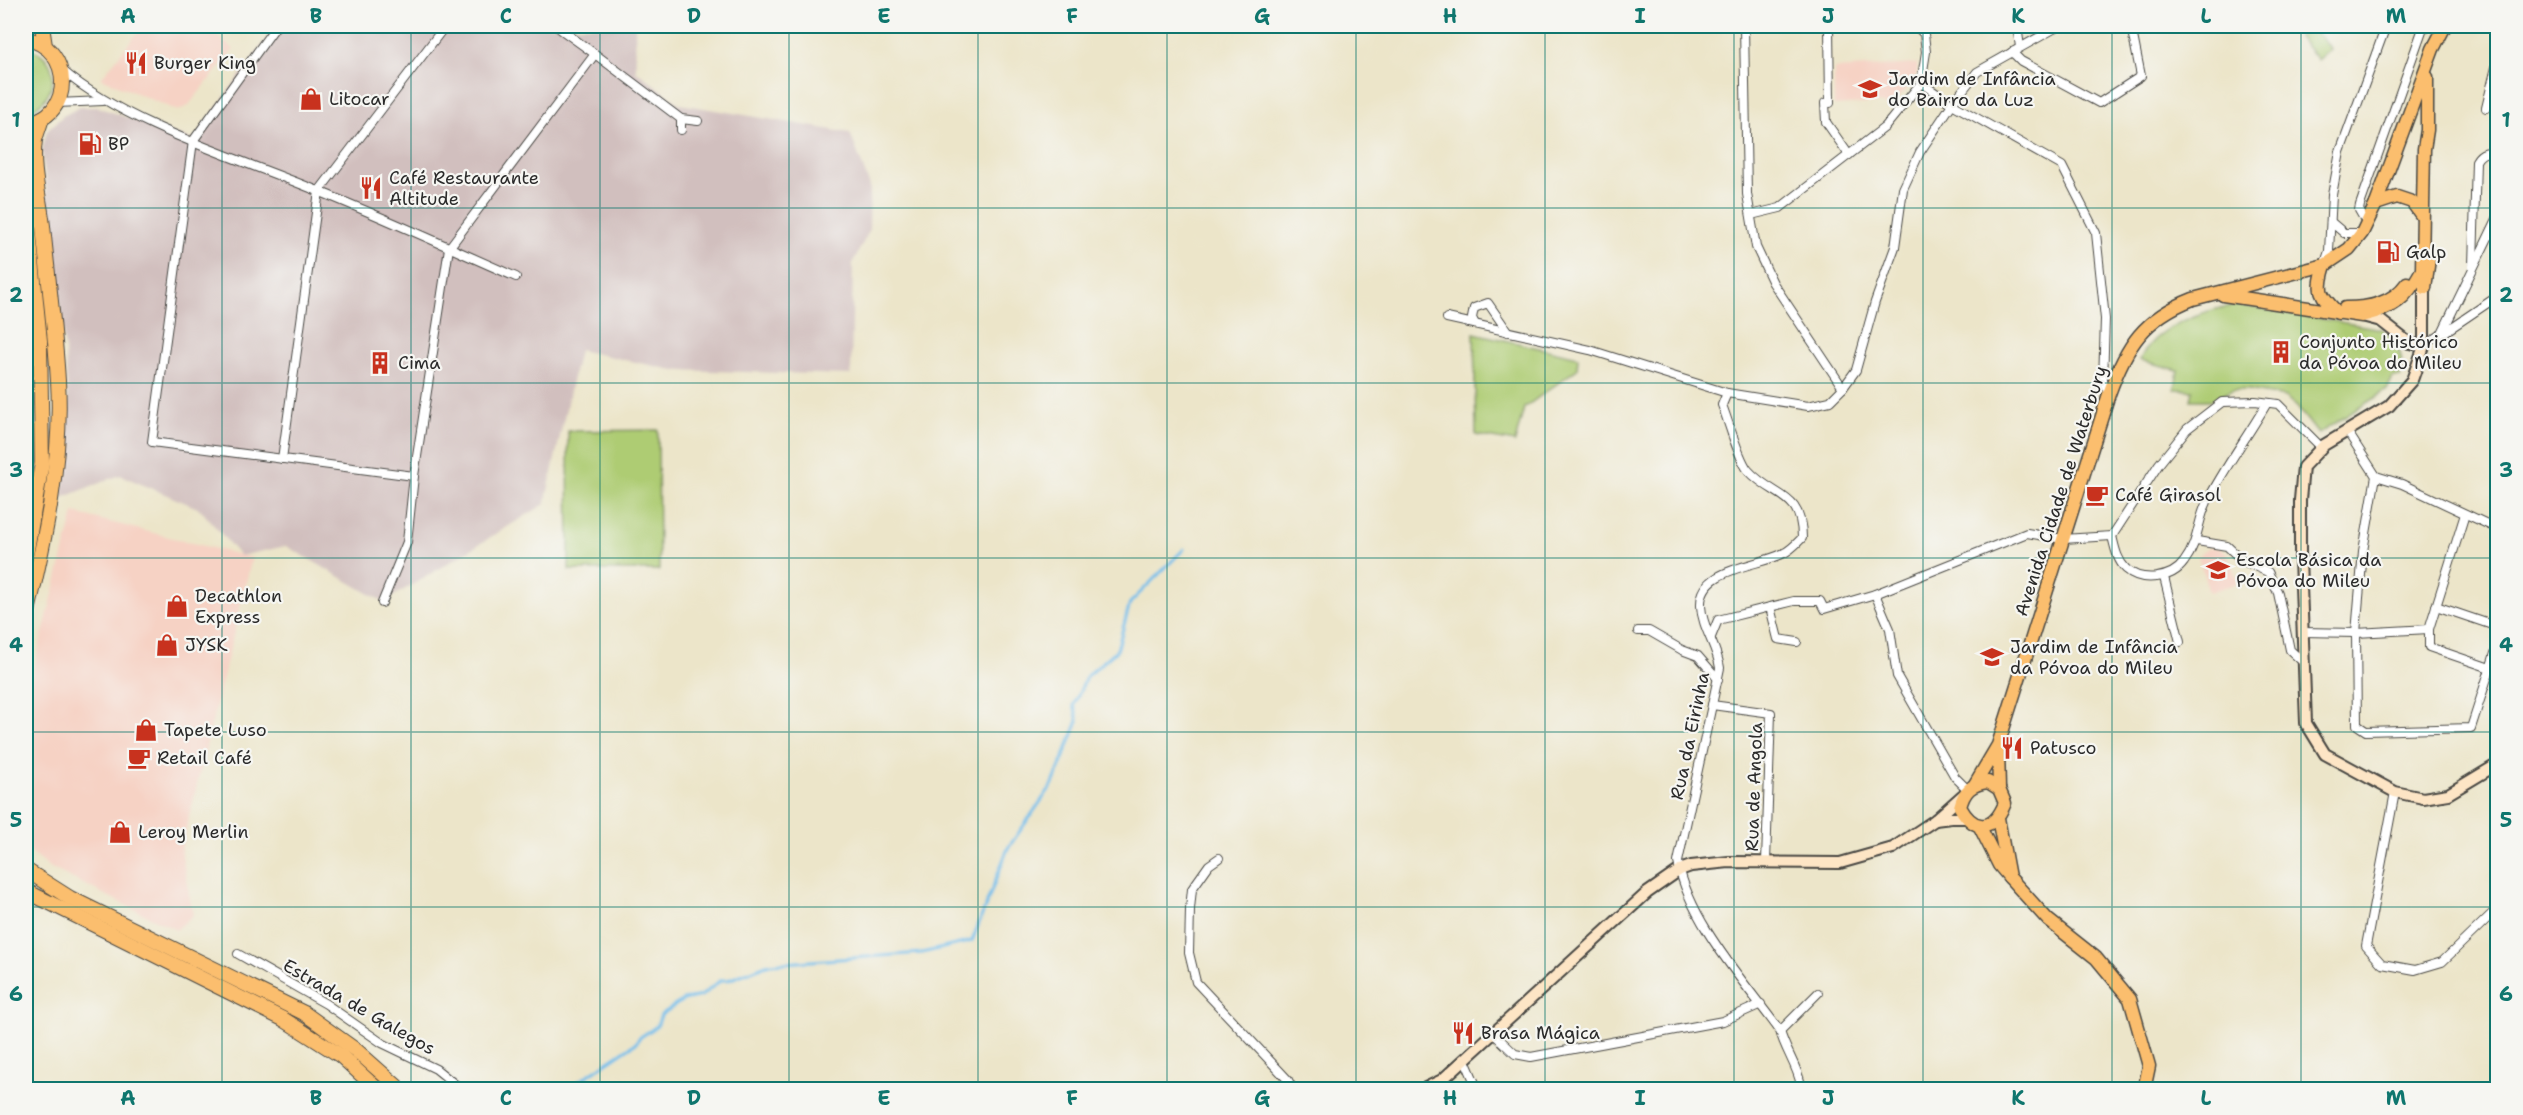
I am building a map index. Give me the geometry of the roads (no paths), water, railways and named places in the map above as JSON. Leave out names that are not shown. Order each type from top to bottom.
[{"type":"highway","points":[[42,26],[45,46]]},
{"type":"highway","points":[[26,39],[45,46],[52,52],[62,70],[62,93],[57,103],[42,118],[26,123]]},
{"type":"highway","points":[[26,620],[45,533],[54,476],[58,415],[53,318],[36,174],[35,141],[42,118]]},
{"type":"highway","points":[[26,202],[40,341],[42,463],[26,555]]},
{"type":"highway","points":[[26,870],[70,898],[304,1013],[357,1051],[401,1089]]},
{"type":"highway","points":[[26,891],[283,1019],[341,1056],[378,1089]]},
{"type":"main road","points":[[2365,228],[2433,49],[2445,26]]},
{"type":"main road","points":[[2427,69],[2422,256],[2425,288],[2424,346],[2412,380],[2389,406],[2321,447],[2303,467],[2300,500],[2306,723],[2325,754],[2395,792],[2423,798],[2448,794],[2498,764]]},
{"type":"main road","points":[[2425,288],[2429,272],[2430,217],[2430,149],[2427,130]]},
{"type":"main road","points":[[2376,204],[2397,197],[2412,201],[2423,217]]},
{"type":"main road","name":"Avenida Cidade de Waterbury","points":[[1998,745],[2109,394],[2118,368],[2129,349],[2148,324],[2175,306],[2325,265],[2349,249],[2365,228]]},
{"type":"main road","points":[[2329,304],[2344,308],[2361,308],[2377,305],[2390,299],[2403,288],[2422,256]]},
{"type":"main road","points":[[2325,265],[2319,285],[2323,296],[2339,314]]},
{"type":"main road","points":[[2362,316],[2382,311],[2400,301],[2413,287],[2422,270]]},
{"type":"main road","points":[[2215,294],[2362,316],[2381,321],[2409,343],[2424,346]]},
{"type":"main road","points":[[1979,825],[1990,823],[1998,818],[2005,803],[1999,789],[1998,745]]},
{"type":"main road","points":[[1966,818],[1960,807],[1998,745]]},
{"type":"main road","points":[[1421,1089],[1442,1080],[1647,893],[1685,868],[1729,862],[1840,863],[1893,848],[1935,820],[1969,790],[1988,782],[1999,789]]},
{"type":"main road","points":[[1935,820],[1966,818],[1979,825],[1999,865],[2010,878],[2048,920],[2096,958],[2130,999],[2149,1066],[2144,1089]]},
{"type":"main road","points":[[1998,818],[2010,878]]},
{"type":"street","points":[[276,26],[193,141],[152,442],[414,476]]},
{"type":"street","points":[[282,459],[319,191],[445,26]]},
{"type":"street","points":[[556,26],[681,119],[698,121]]},
{"type":"street","points":[[1744,26],[1747,194],[1756,247],[1773,283],[1843,388]]},
{"type":"street","points":[[1829,26],[1830,103],[1825,103],[1826,123],[1849,155]]},
{"type":"street","points":[[1751,215],[1780,208],[1885,127],[1921,83],[1926,52],[1924,34],[1916,26]]},
{"type":"street","points":[[2017,26],[2020,47]]},
{"type":"street","points":[[1446,318],[1590,350],[1727,393],[1808,406],[1830,401],[1856,370],[1875,302],[1895,247],[1903,189],[1920,152],[1977,72],[2059,26]]},
{"type":"street","points":[[2012,52],[2021,61],[2100,103],[2141,76],[2131,26]]},
{"type":"street","points":[[2325,265],[2330,251],[2332,195],[2340,152],[2386,26]]},
{"type":"street","points":[[2331,222],[2344,233],[2365,228],[2359,210],[2360,205],[2426,26]]},
{"type":"street","points":[[382,603],[407,542],[414,476],[449,248],[595,54]]},
{"type":"street","points":[[2486,108],[2498,59]]},
{"type":"street","points":[[62,70],[105,101],[193,141],[319,191],[516,278]]},
{"type":"street","points":[[1921,83],[1952,104],[2062,166],[2096,233],[2105,320],[2103,382],[2109,394]]},
{"type":"street","points":[[57,103],[105,101]]},
{"type":"street","points":[[681,119],[681,130]]},
{"type":"street","points":[[2473,266],[2476,161],[2485,152],[2491,151],[2498,154]]},
{"type":"street","points":[[2498,217],[2439,336],[2498,296]]},
{"type":"street","points":[[1475,324],[1472,318],[1474,308],[1488,303],[1508,332]]},
{"type":"street","name":"Rua da Eirinha","points":[[1685,868],[1678,862],[1720,668],[1718,652],[1704,622],[1701,604],[1704,588],[1714,577],[1786,553],[1802,538],[1802,520],[1793,502],[1768,488],[1746,469],[1722,405],[1727,393]]},
{"type":"street","points":[[2268,403],[2206,504],[2197,541],[2183,565],[2164,576],[2142,578],[2127,570],[2117,556],[2112,536],[2159,464],[2187,429],[2222,402],[2268,403],[2278,405],[2321,447]]},
{"type":"street","points":[[2347,431],[2376,476],[2402,484],[2498,529]]},
{"type":"street","points":[[2376,476],[2363,551],[2356,633],[2357,725],[2366,732],[2471,728],[2498,644]]},
{"type":"street","points":[[2465,514],[2429,629],[2429,647],[2490,668]]},
{"type":"street","points":[[1711,637],[1718,620],[1794,601],[1820,601],[1824,609],[1875,594],[2027,533],[2063,539],[2112,536]]},
{"type":"street","points":[[2197,541],[2227,546],[2243,561],[2268,572],[2278,593],[2290,650],[2303,662]]},
{"type":"street","points":[[2164,576],[2180,642]]},
{"type":"street","points":[[1875,594],[1890,629],[1897,676],[1955,777],[1969,790]]},
{"type":"street","points":[[2436,606],[2498,627]]},
{"type":"street","points":[[1770,607],[1778,639],[1797,642]]},
{"type":"street","points":[[2302,632],[2356,633],[2429,629]]},
{"type":"street","points":[[1638,631],[1648,631],[1698,656],[1718,679]]},
{"type":"street","name":"Rua de Angola","points":[[1712,705],[1772,713],[1766,862]]},
{"type":"street","points":[[2395,792],[2366,946],[2382,964],[2415,970],[2442,962],[2498,908]]},
{"type":"street","points":[[1220,858],[1209,866],[1192,889],[1189,954],[1196,982],[1288,1080],[1293,1089]]},
{"type":"street","points":[[1685,868],[1686,890],[1708,932],[1780,1030],[1783,1042],[1798,1068],[1802,1085],[1797,1089]]},
{"type":"street","name":"Estrada de Galegos","points":[[238,954],[326,1004],[382,1043],[436,1070],[462,1089]]},
{"type":"street","points":[[1780,1030],[1818,993]]},
{"type":"street","points":[[1494,1034],[1515,1054],[1531,1057],[1724,1021],[1761,1005]]},
{"type":"street","points":[[1465,1060],[1478,1089]]},
{"type":"waterway","points":[[566,1090],[636,1043],[639,1038],[657,1026],[661,1015],[683,1000],[701,996],[721,980],[728,980],[769,964],[922,953],[972,941],[1008,848],[1053,784],[1078,721],[1074,705],[1086,677],[1117,650],[1130,603],[1184,549]]},
{"type":"place","name":"Burger King","points":[[136,63]]},
{"type":"place","name":"Jardim de Infância do Bairro da Luz","points":[[1870,89]]},
{"type":"place","name":"Litocar","points":[[311,99]]},
{"type":"place","name":"BP","points":[[90,144]]},
{"type":"place","name":"Café Restaurante Altitude","points":[[371,188]]},
{"type":"place","name":"Galp","points":[[2388,252]]},
{"type":"place","name":"Conjunto Histórico da Póvoa do Mileu","points":[[2281,352]]},
{"type":"place","name":"Cima","points":[[380,363]]},
{"type":"place","name":"Café Girasol","points":[[2097,495]]},
{"type":"place","name":"Escola Básica da Póvoa do Mileu","points":[[2218,570]]},
{"type":"place","name":"Decathlon Express","points":[[177,606]]},
{"type":"place","name":"JYSK","points":[[167,645]]},
{"type":"place","name":"Jardim de Infância da Póvoa do Mileu","points":[[1992,657]]},
{"type":"place","name":"Tapete Luso","points":[[146,730]]},
{"type":"place","name":"Patusco","points":[[2012,748]]},
{"type":"place","name":"Retail Café","points":[[139,758]]},
{"type":"place","name":"Leroy Merlin","points":[[120,832]]},
{"type":"place","name":"Brasa Mágica","points":[[1463,1033]]}]
